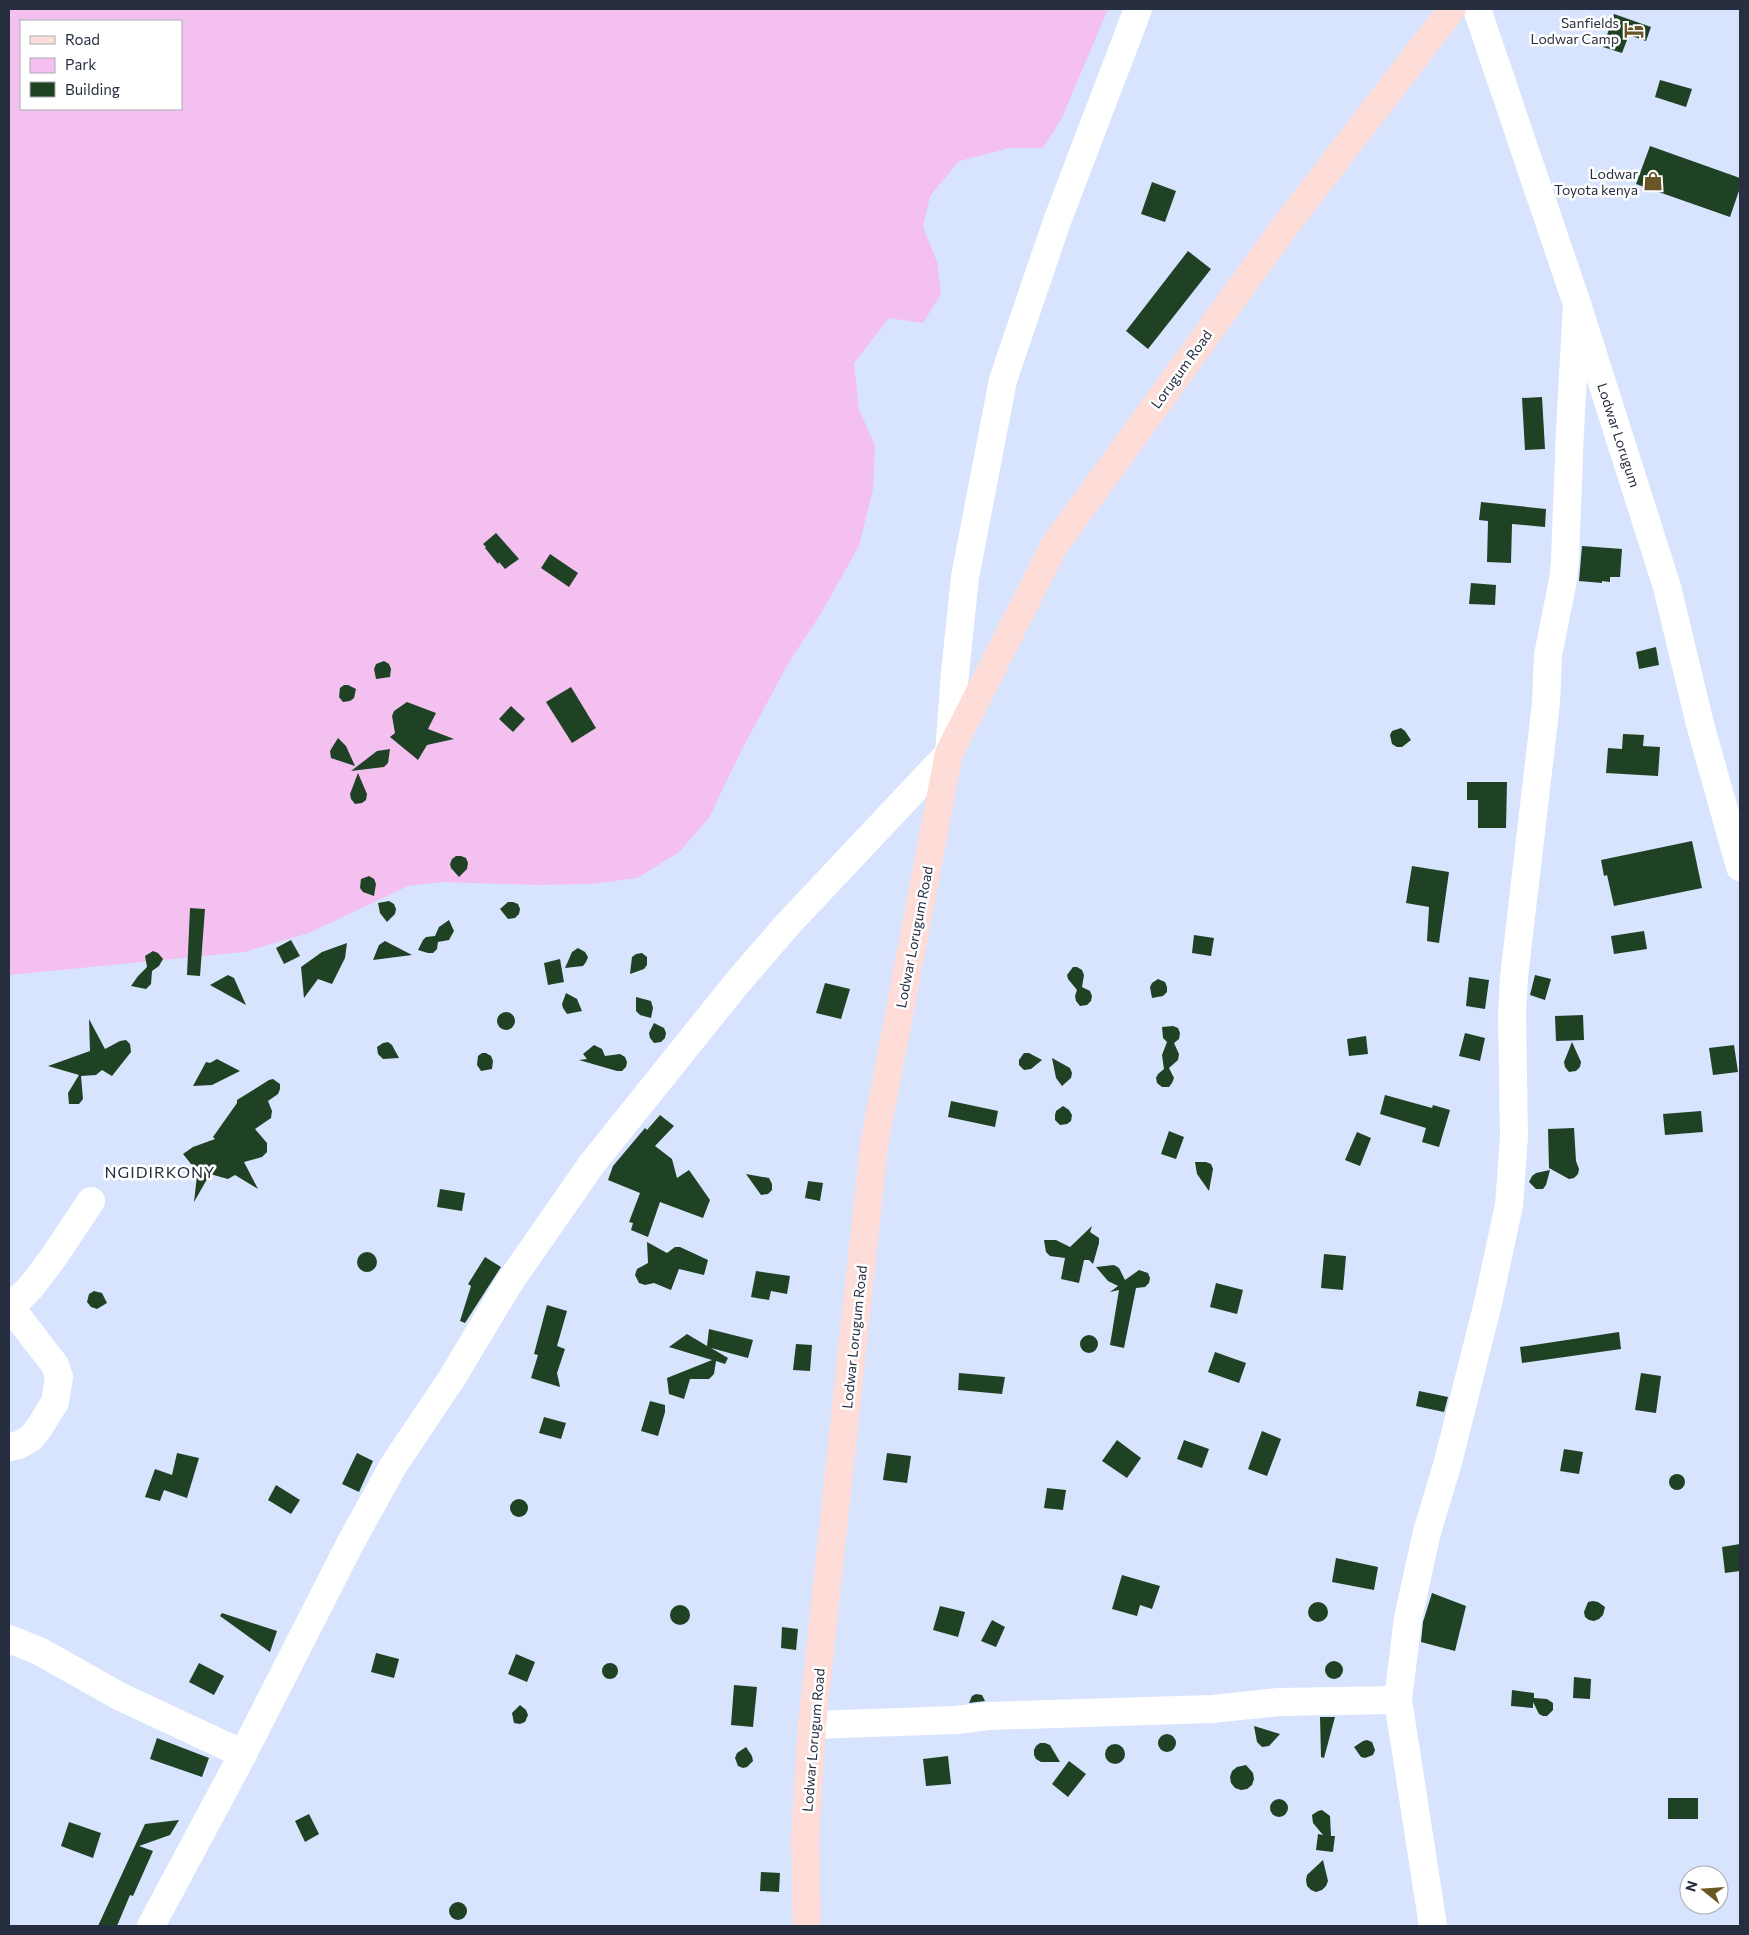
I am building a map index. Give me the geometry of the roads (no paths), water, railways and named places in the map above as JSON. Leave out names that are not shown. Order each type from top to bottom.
[{"type":"main road","name":"Lorugum Road","points":[[949,753],[1054,546],[1280,233],[1452,9]]},
{"type":"main road","name":"Lodwar Lorugum Road","points":[[807,1926],[805,1839],[812,1725],[874,1145],[949,753]]},
{"type":"street","points":[[151,1926],[243,1754],[351,1542],[393,1466],[452,1378],[509,1283],[591,1165],[719,1006],[782,931],[949,753],[954,673],[965,577],[1003,380],[1056,224],[1138,9]]},
{"type":"street","name":"Lodwar Lorugum","points":[[1477,9],[1577,304],[1667,587],[1700,724],[1740,867]]},
{"type":"street","points":[[1433,1926],[1398,1700],[1408,1618],[1427,1532],[1448,1462],[1486,1312],[1509,1205],[1514,1137],[1512,1013],[1514,977],[1546,704],[1548,655],[1565,561],[1577,304]]},
{"type":"street","points":[[9,1447],[19,1445],[30,1438],[39,1428],[55,1402],[59,1377],[55,1365],[10,1309],[31,1287],[92,1201]]},
{"type":"street","points":[[9,1639],[39,1651],[119,1696],[243,1754]]},
{"type":"street","points":[[812,1725],[957,1720],[998,1716],[1212,1709],[1279,1702],[1398,1700]]},
{"type":"place","name":"Sanfields Lodwar Camp","points":[[1634,30]]},
{"type":"place","name":"Lodwar Toyota kenya","points":[[1653,181]]},
{"type":"district","name":"NGIDIRKONY","points":[[160,1171]]}]
